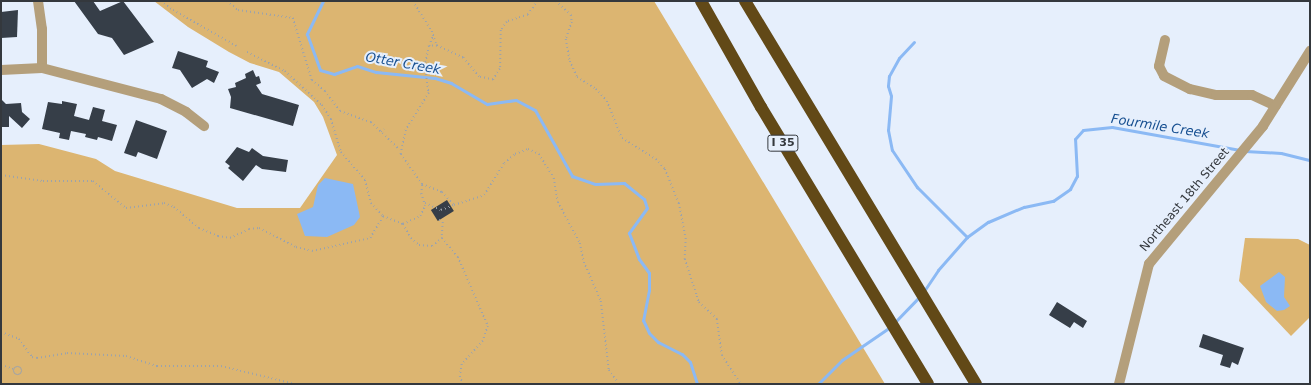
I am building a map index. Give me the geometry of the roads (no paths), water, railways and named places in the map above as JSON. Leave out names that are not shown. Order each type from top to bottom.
[{"type":"highway","name":"I 35","points":[[701,1],[761,107],[869,282],[928,384]]},
{"type":"highway","points":[[745,1],[976,384]]},
{"type":"street","points":[[38,1],[42,68]]},
{"type":"street","points":[[1165,40],[1159,66],[1164,76],[1190,89],[1216,95],[1252,95],[1276,106]]},
{"type":"street","name":"Northeast 18th Street","points":[[1119,384],[1149,264],[1182,222],[1216,185],[1263,126],[1310,51]]},
{"type":"street","points":[[1,70],[42,68],[161,99],[186,112],[204,126]]},
{"type":"water","points":[[325,178],[353,184],[360,217],[354,225],[327,237],[305,236],[297,214],[313,207],[318,185]]},
{"type":"water","points":[[1279,272],[1285,277],[1284,297],[1290,306],[1284,310],[1277,311],[1266,302],[1260,286]]},
{"type":"waterway","name":"Otter Creek","points":[[323,1],[307,34],[320,70],[334,74],[357,66],[376,72],[435,78],[451,83],[487,104],[516,100],[535,110],[572,176],[595,184],[624,183],[644,199],[647,208],[629,233],[639,259],[649,273],[649,290],[643,320],[649,333],[658,342],[682,354],[690,362],[697,384]]},
{"type":"waterway","points":[[914,42],[899,58],[889,76],[888,86],[891,96],[888,130],[892,150],[917,187],[967,237]]},
{"type":"waterway","name":"Fourmile Creek","points":[[924,291],[938,270],[967,237],[988,222],[1024,207],[1053,201],[1070,189],[1077,176],[1075,139],[1083,130],[1112,127],[1240,150]]},
{"type":"waterway","name":"Fourmile Creek","points":[[1245,151],[1281,153],[1310,160]]},
{"type":"waterway","name":"Fourmile Creek","points":[[894,323],[919,297]]},
{"type":"waterway","name":"Fourmile Creek","points":[[818,384],[842,360],[890,327]]}]
